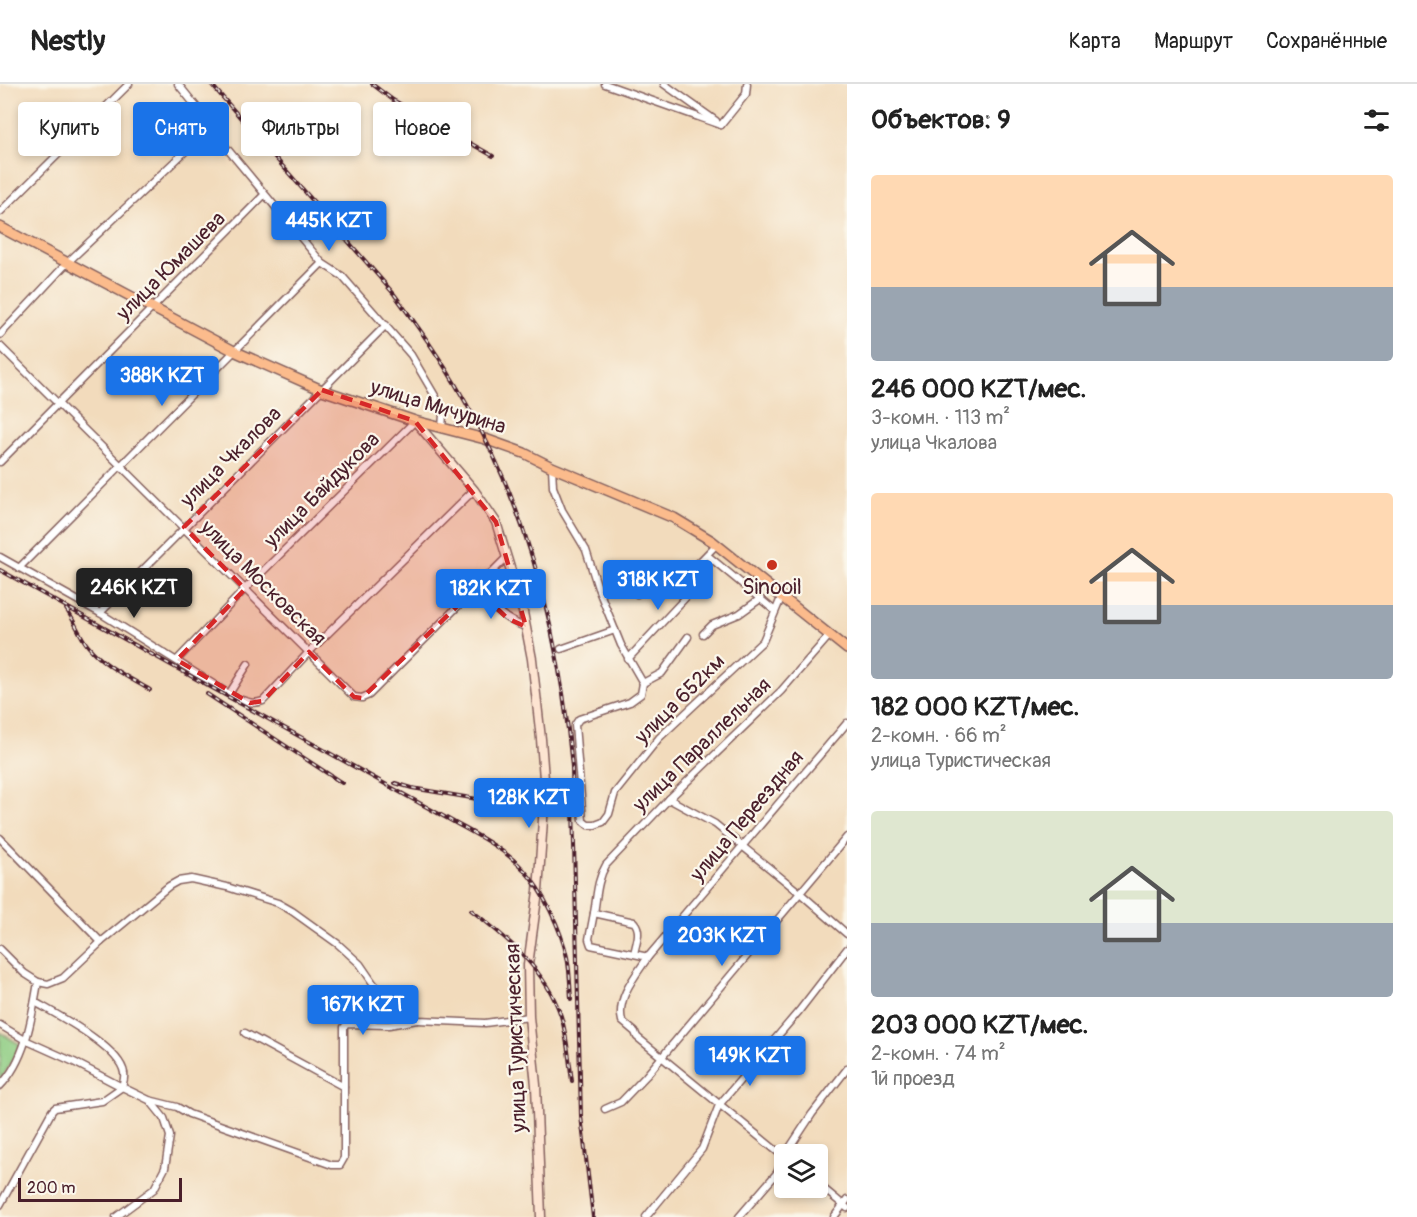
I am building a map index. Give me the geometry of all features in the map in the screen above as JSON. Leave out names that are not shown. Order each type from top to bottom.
[{"type":"main road","name":"улица Мичурина","points":[[0,228],[234,351],[322,390],[415,421],[485,439],[524,453],[552,467],[669,515],[716,544],[829,636],[845,644]]},
{"type":"street","points":[[0,212],[129,84]]},
{"type":"street","points":[[178,84],[193,102]]},
{"type":"street","points":[[605,84],[721,125]]},
{"type":"street","points":[[664,84],[721,125]]},
{"type":"street","points":[[721,125],[746,94],[747,84]]},
{"type":"street","points":[[229,152],[322,262],[342,276],[411,355],[441,406],[442,429]]},
{"type":"street","points":[[0,335],[67,263],[180,156]]},
{"type":"street","name":"улица Юмашева","points":[[0,462],[264,195]]},
{"type":"street","points":[[19,568],[322,262]]},
{"type":"street","name":"улица Чкалова","points":[[100,613],[386,325]]},
{"type":"street","name":"улица Московская","points":[[0,346],[354,697],[362,698],[369,695],[506,558]]},
{"type":"street","name":"улица Туристическая","points":[[415,421],[474,490],[496,522],[526,627],[537,699],[544,779],[538,891],[528,965],[529,1017],[536,1085],[541,1217]]},
{"type":"street","name":"улица Байдукова","points":[[177,660],[245,589],[415,421]]},
{"type":"street","name":"улица 652км","points":[[552,467],[553,486],[562,510],[586,550],[615,630],[628,659],[643,683],[641,694],[630,702],[579,719],[574,725],[583,821],[588,825],[603,822],[609,814],[615,793],[659,738],[763,641],[782,598]]},
{"type":"street","points":[[0,557],[100,613],[229,694],[250,704],[264,701],[309,652],[474,490]]},
{"type":"street","points":[[678,584],[716,544]]},
{"type":"street","points":[[707,555],[775,611]]},
{"type":"street","points":[[628,659],[686,600],[687,596],[686,591],[678,584],[656,579],[649,581],[637,594]]},
{"type":"street","points":[[478,586],[483,598],[493,607],[512,621],[526,627]]},
{"type":"street","name":"улица 652км","points":[[703,634],[712,625],[739,614],[760,599]]},
{"type":"street","points":[[561,649],[615,630]]},
{"type":"street","name":"улица Параллельная","points":[[634,954],[591,945],[589,939],[598,886],[606,865],[669,799],[781,691],[829,636]]},
{"type":"street","name":"улица 652км","points":[[643,683],[662,674],[688,637]]},
{"type":"street","points":[[229,694],[248,664]]},
{"type":"street","name":"улица Переездная","points":[[662,1058],[622,1021],[621,1012],[628,986],[648,957],[847,723]]},
{"type":"street","points":[[669,799],[715,824],[743,845],[847,934]]},
{"type":"street","points":[[605,1109],[621,1102],[662,1058],[847,837]]},
{"type":"street","points":[[0,838],[101,942]]},
{"type":"street","points":[[0,949],[24,973],[38,982],[48,984],[63,978],[101,942],[169,886],[178,881],[191,879],[227,887],[278,903],[292,911],[360,964],[388,1000],[418,1020]]},
{"type":"street","points":[[594,913],[637,924],[639,930],[634,954],[648,957]]},
{"type":"street","points":[[646,1217],[702,1149],[720,1105],[799,1011],[847,949]]},
{"type":"street","points":[[0,1086],[16,1065],[26,1040],[38,982]]},
{"type":"street","points":[[0,1205],[52,1111],[55,1108],[102,1101],[122,1087],[124,1076],[123,1069],[106,1046],[35,1002]]},
{"type":"street","points":[[0,1025],[149,1100],[177,1107],[189,1114],[318,1161],[340,1165],[344,1158],[344,1028],[346,1024],[389,1025],[418,1020],[485,1023],[529,1017]]},
{"type":"street","points":[[245,1033],[344,1087]]},
{"type":"street","points":[[662,1058],[774,1147]]},
{"type":"street","points":[[793,1144],[812,1114],[847,1069]]},
{"type":"street","points":[[116,1217],[154,1189],[165,1168],[170,1136],[168,1126],[160,1111],[149,1100]]},
{"type":"street","points":[[739,1217],[774,1176]]},
{"type":"street","points":[[828,1192],[846,1205],[834,1217]]},
{"type":"highlighted area","points":[[322,390],[415,421],[496,522],[526,627],[507,618],[476,588],[362,698],[354,697],[309,652],[263,701],[250,703],[177,660],[245,589],[184,527]]},
{"type":"green space","points":[[0,1032],[21,1045],[0,1082]]},
{"type":"railway","points":[[211,84],[394,294],[421,331],[454,383],[485,439],[506,483],[523,529],[550,622],[567,718],[572,767],[581,1116],[593,1217]]},
{"type":"railway","points":[[372,84],[393,100],[493,156]]},
{"type":"railway","points":[[0,570],[450,820],[507,855],[531,879],[556,923],[567,957],[571,999]]},
{"type":"railway","points":[[66,609],[94,653],[117,671],[150,690]]},
{"type":"railway","points":[[207,694],[342,783]]},
{"type":"railway","points":[[395,783],[412,788],[519,806]]},
{"type":"railway","points":[[471,910],[524,956],[546,984],[561,1016],[572,1081]]},
{"type":"place","name":"Sinooil","points":[[772,565]]}]
